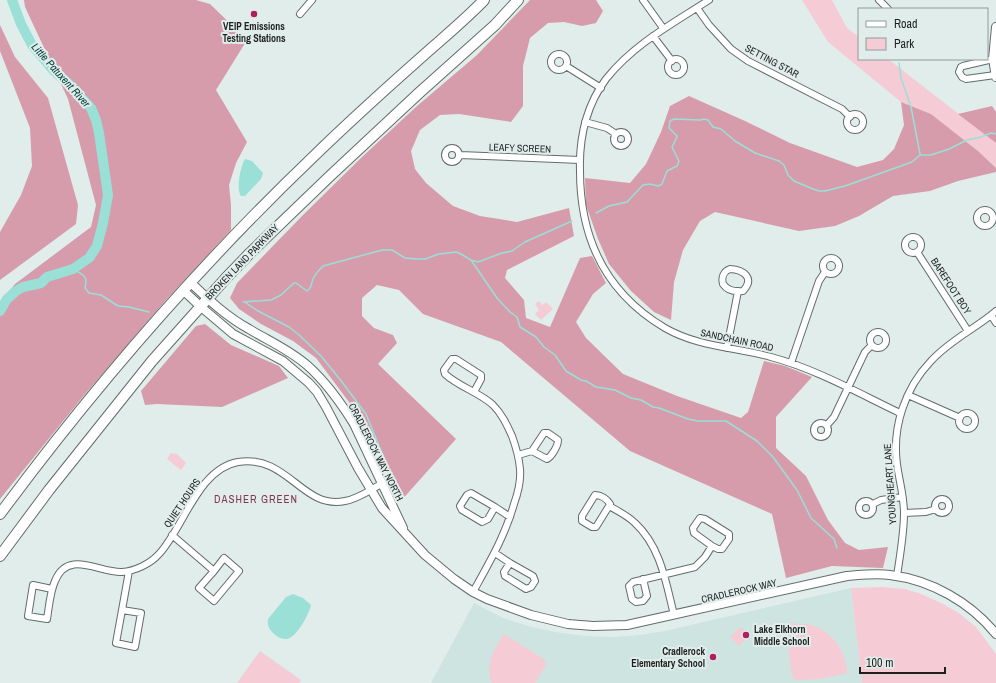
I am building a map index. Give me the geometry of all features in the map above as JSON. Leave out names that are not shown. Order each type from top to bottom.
[{"type":"main road","points":[[0,514],[93,396],[191,283],[313,157],[484,0]]},
{"type":"main road","name":"BROKEN LAND PARKWAY","points":[[0,556],[49,490],[152,361],[200,306],[280,223],[379,129],[495,25],[518,0]]},
{"type":"street","points":[[300,14],[312,0]]},
{"type":"street","points":[[643,0],[663,28]]},
{"type":"street","name":"SANDCHAIN ROAD","points":[[709,0],[663,28],[623,61],[601,88],[589,111],[582,136],[580,189],[582,211],[587,229],[600,262],[623,294],[645,314],[666,328],[700,343],[771,357],[791,363],[815,372],[900,413]]},
{"type":"street","points":[[879,0],[887,8]]},
{"type":"street","name":"SETTING STAR","points":[[697,8],[709,25],[731,49],[748,61],[842,109],[850,117]]},
{"type":"street","points":[[993,59],[963,66],[959,72],[962,77],[966,79],[996,76],[993,59],[996,26]]},
{"type":"street","points":[[652,36],[672,61]]},
{"type":"street","points":[[566,66],[601,88]]},
{"type":"street","points":[[585,122],[607,128],[616,134]]},
{"type":"street","name":"LEAFY SCREEN","points":[[460,155],[580,160]]},
{"type":"street","name":"BAREFOOT BOY","points":[[917,252],[968,331]]},
{"type":"street","points":[[728,270],[740,271],[747,276],[747,286],[743,291],[738,291],[727,288],[723,284],[723,276],[728,270]]},
{"type":"street","points":[[791,363],[819,281],[825,272]]},
{"type":"street","name":"CRADLEROCK WAY NORTH","points":[[191,283],[238,323],[288,350],[308,366],[337,398],[354,424],[405,532]]},
{"type":"street","name":"CRADLEROCK WAY NORTH","points":[[184,291],[233,334],[283,361],[318,392],[370,490],[382,508],[429,559],[473,592]]},
{"type":"street","points":[[727,348],[738,291]]},
{"type":"street","name":"YOUNGHEART LANE","points":[[897,576],[904,513],[896,451],[900,413],[916,380],[930,362],[946,347],[996,311]]},
{"type":"street","points":[[991,316],[996,323]]},
{"type":"street","points":[[827,425],[834,417],[865,352],[872,345]]},
{"type":"street","points":[[473,592],[495,553],[510,516],[520,481],[518,455],[508,428],[499,412],[487,400],[474,392],[445,374],[444,370],[449,361],[452,359],[456,360],[481,375],[481,379],[474,392]]},
{"type":"street","points":[[908,395],[960,418]]},
{"type":"street","points":[[518,455],[532,451],[544,433],[548,433],[558,440],[558,444],[550,457],[547,459],[532,451]]},
{"type":"street","name":"QUIET HOURS","points":[[52,589],[33,585],[28,616],[47,619],[54,582],[60,572],[69,565],[83,564],[116,572],[129,571],[143,566],[155,558],[160,554],[206,482],[221,469],[232,464],[258,462],[273,467],[286,475],[309,494],[323,501],[343,502],[358,497],[383,483]]},
{"type":"street","points":[[495,507],[488,520],[482,522],[462,510],[460,506],[470,493],[495,507],[510,516]]},
{"type":"street","points":[[596,495],[608,500],[610,504],[609,506],[596,527],[592,527],[582,521],[582,516],[596,495]]},
{"type":"street","points":[[873,504],[881,500],[902,497]]},
{"type":"street","points":[[609,506],[635,522],[646,534],[656,551],[664,575],[674,616]]},
{"type":"street","points":[[904,513],[926,512],[936,509]]},
{"type":"street","points":[[700,518],[705,519],[729,534],[729,539],[722,549],[712,546],[694,533],[693,528],[700,518]]},
{"type":"street","points":[[172,535],[214,571]]},
{"type":"street","points":[[643,580],[695,567],[705,557],[712,546]]},
{"type":"street","points":[[495,553],[533,576],[535,581],[531,588],[526,589],[505,576],[504,572],[510,563]]},
{"type":"street","points":[[224,558],[239,571],[214,601],[199,588],[214,571],[224,558]]},
{"type":"street","points":[[122,610],[141,613],[134,647],[116,643],[129,571]]},
{"type":"street","name":"CRADLEROCK WAY","points":[[473,592],[513,610],[531,616],[568,624],[593,626],[627,625],[674,616],[847,576],[872,574],[897,576],[932,586],[955,597],[975,612],[996,634]]},
{"type":"shaded area","points":[[24,0],[196,0],[210,4],[247,40],[216,90],[247,142],[236,163],[229,185],[231,230],[165,301],[81,399],[0,499],[0,302],[15,284],[91,227],[96,205],[68,99],[25,7]]},
{"type":"shaded area","points":[[530,0],[596,0],[603,11],[596,23],[582,26],[564,22],[548,23],[530,38],[523,66],[523,106],[511,122],[459,114],[440,115],[420,130],[411,151],[415,169],[426,183],[453,206],[480,216],[517,222],[569,208],[574,236],[507,270],[505,278],[524,300],[526,318],[550,327],[580,258],[592,256],[606,283],[593,294],[576,322],[586,338],[623,374],[677,396],[741,418],[748,412],[764,361],[785,366],[812,377],[776,417],[776,448],[806,476],[828,520],[845,543],[859,550],[888,547],[883,568],[832,566],[786,578],[772,514],[630,451],[501,342],[423,314],[399,290],[377,285],[362,298],[362,316],[374,328],[393,335],[397,343],[378,364],[456,439],[400,502],[399,494],[390,480],[379,447],[361,418],[316,358],[293,341],[261,324],[239,309],[230,298],[237,283],[303,215],[417,106],[477,55]]},
{"type":"shaded area","points":[[0,25],[15,57],[48,98],[78,205],[76,224],[0,280],[0,232],[21,195],[32,166],[30,128],[0,51]]},
{"type":"shaded area","points":[[689,96],[790,143],[857,167],[883,160],[894,149],[904,125],[901,102],[931,114],[978,151],[996,168],[996,172],[958,181],[930,191],[893,196],[859,216],[835,226],[799,231],[715,212],[700,221],[683,250],[674,282],[671,320],[654,312],[631,291],[609,264],[586,205],[585,178],[630,183],[646,164],[661,132],[670,106]]},
{"type":"shaded area","points":[[992,106],[996,112],[996,143],[958,114]]},
{"type":"shaded area","points":[[205,324],[231,345],[279,366],[288,378],[222,407],[157,404],[145,405],[141,391],[196,326]]},
{"type":"shaded area","name":"Lake Elkhorn Middle School","points":[[851,588],[862,683],[431,683],[474,603],[503,618],[528,626],[555,632],[585,636],[614,637],[665,631]]},
{"type":"green space","points":[[802,0],[832,0],[847,28],[858,36],[858,60],[889,60],[996,143],[996,168],[978,151],[931,114],[901,102],[828,42]]},
{"type":"green space","points":[[539,301],[542,305],[546,302],[553,309],[541,320],[535,314],[539,310],[535,304]]},
{"type":"green space","points":[[171,453],[177,454],[186,463],[181,470],[167,459]]},
{"type":"green space","points":[[882,587],[905,589],[921,594],[959,613],[976,627],[996,654],[996,683],[862,683],[851,588]]},
{"type":"green space","points":[[789,623],[813,626],[823,630],[829,635],[839,646],[842,652],[845,659],[847,673],[819,679],[796,680],[792,676],[789,653]]},
{"type":"green space","points":[[739,628],[747,631],[746,638],[739,646],[730,637]]},
{"type":"green space","points":[[504,634],[545,660],[546,665],[535,683],[492,683],[489,670],[491,657]]},
{"type":"green space","points":[[260,651],[301,680],[299,683],[237,683]]},
{"type":"water","points":[[245,159],[252,161],[263,173],[261,179],[245,196],[241,196],[239,189],[239,178]]},
{"type":"water","points":[[293,594],[303,598],[311,605],[305,620],[298,631],[289,638],[283,639],[270,630],[268,619],[286,597]]},
{"type":"waterway","name":"Little Patuxent River","points":[[0,311],[7,299],[16,291],[23,287],[41,283],[47,277],[73,269],[89,258],[97,246],[108,195],[99,133],[91,108],[70,85],[54,71],[32,45],[21,24],[12,0]]},
{"type":"waterway","points":[[899,63],[901,78],[911,107],[920,154]]},
{"type":"waterway","points":[[596,213],[609,206],[627,202],[643,185],[650,184],[658,186],[662,184],[667,171],[677,166],[679,161],[672,147],[677,136],[669,128],[670,121],[674,119],[708,120],[713,127],[721,129],[735,141],[755,153],[779,161],[784,165],[788,175],[794,181],[819,191],[845,186],[912,162],[920,155],[931,155],[949,149],[967,140],[991,133],[996,134]]},
{"type":"waterway","points":[[243,302],[271,300],[281,295],[294,283],[307,291],[311,287],[315,275],[323,266],[382,250],[392,250],[405,258],[417,259],[425,259],[439,254],[456,252],[478,262],[512,251],[525,242],[572,221]]},
{"type":"waterway","points":[[471,260],[497,298],[517,317],[520,327],[536,337],[544,347],[555,355],[566,371],[596,387],[615,390],[631,398],[641,400],[653,407],[688,419],[698,421],[726,421],[757,441],[773,457],[797,490],[811,518],[834,539],[837,548]]},
{"type":"waterway","points":[[73,269],[84,276],[86,281],[85,288],[89,293],[101,295],[118,306],[149,312]]},
{"type":"waterway","points":[[246,303],[289,327],[321,356],[366,414],[384,458]]},
{"type":"place","name":"VEIP Emissions Testing Stations","points":[[254,14]]},
{"type":"place","name":"Lake Elkhorn Middle School","points":[[746,635]]},
{"type":"place","name":"Cradlerock Elementary School","points":[[713,657]]},
{"type":"district","name":"DASHER GREEN","points":[[256,499]]}]
